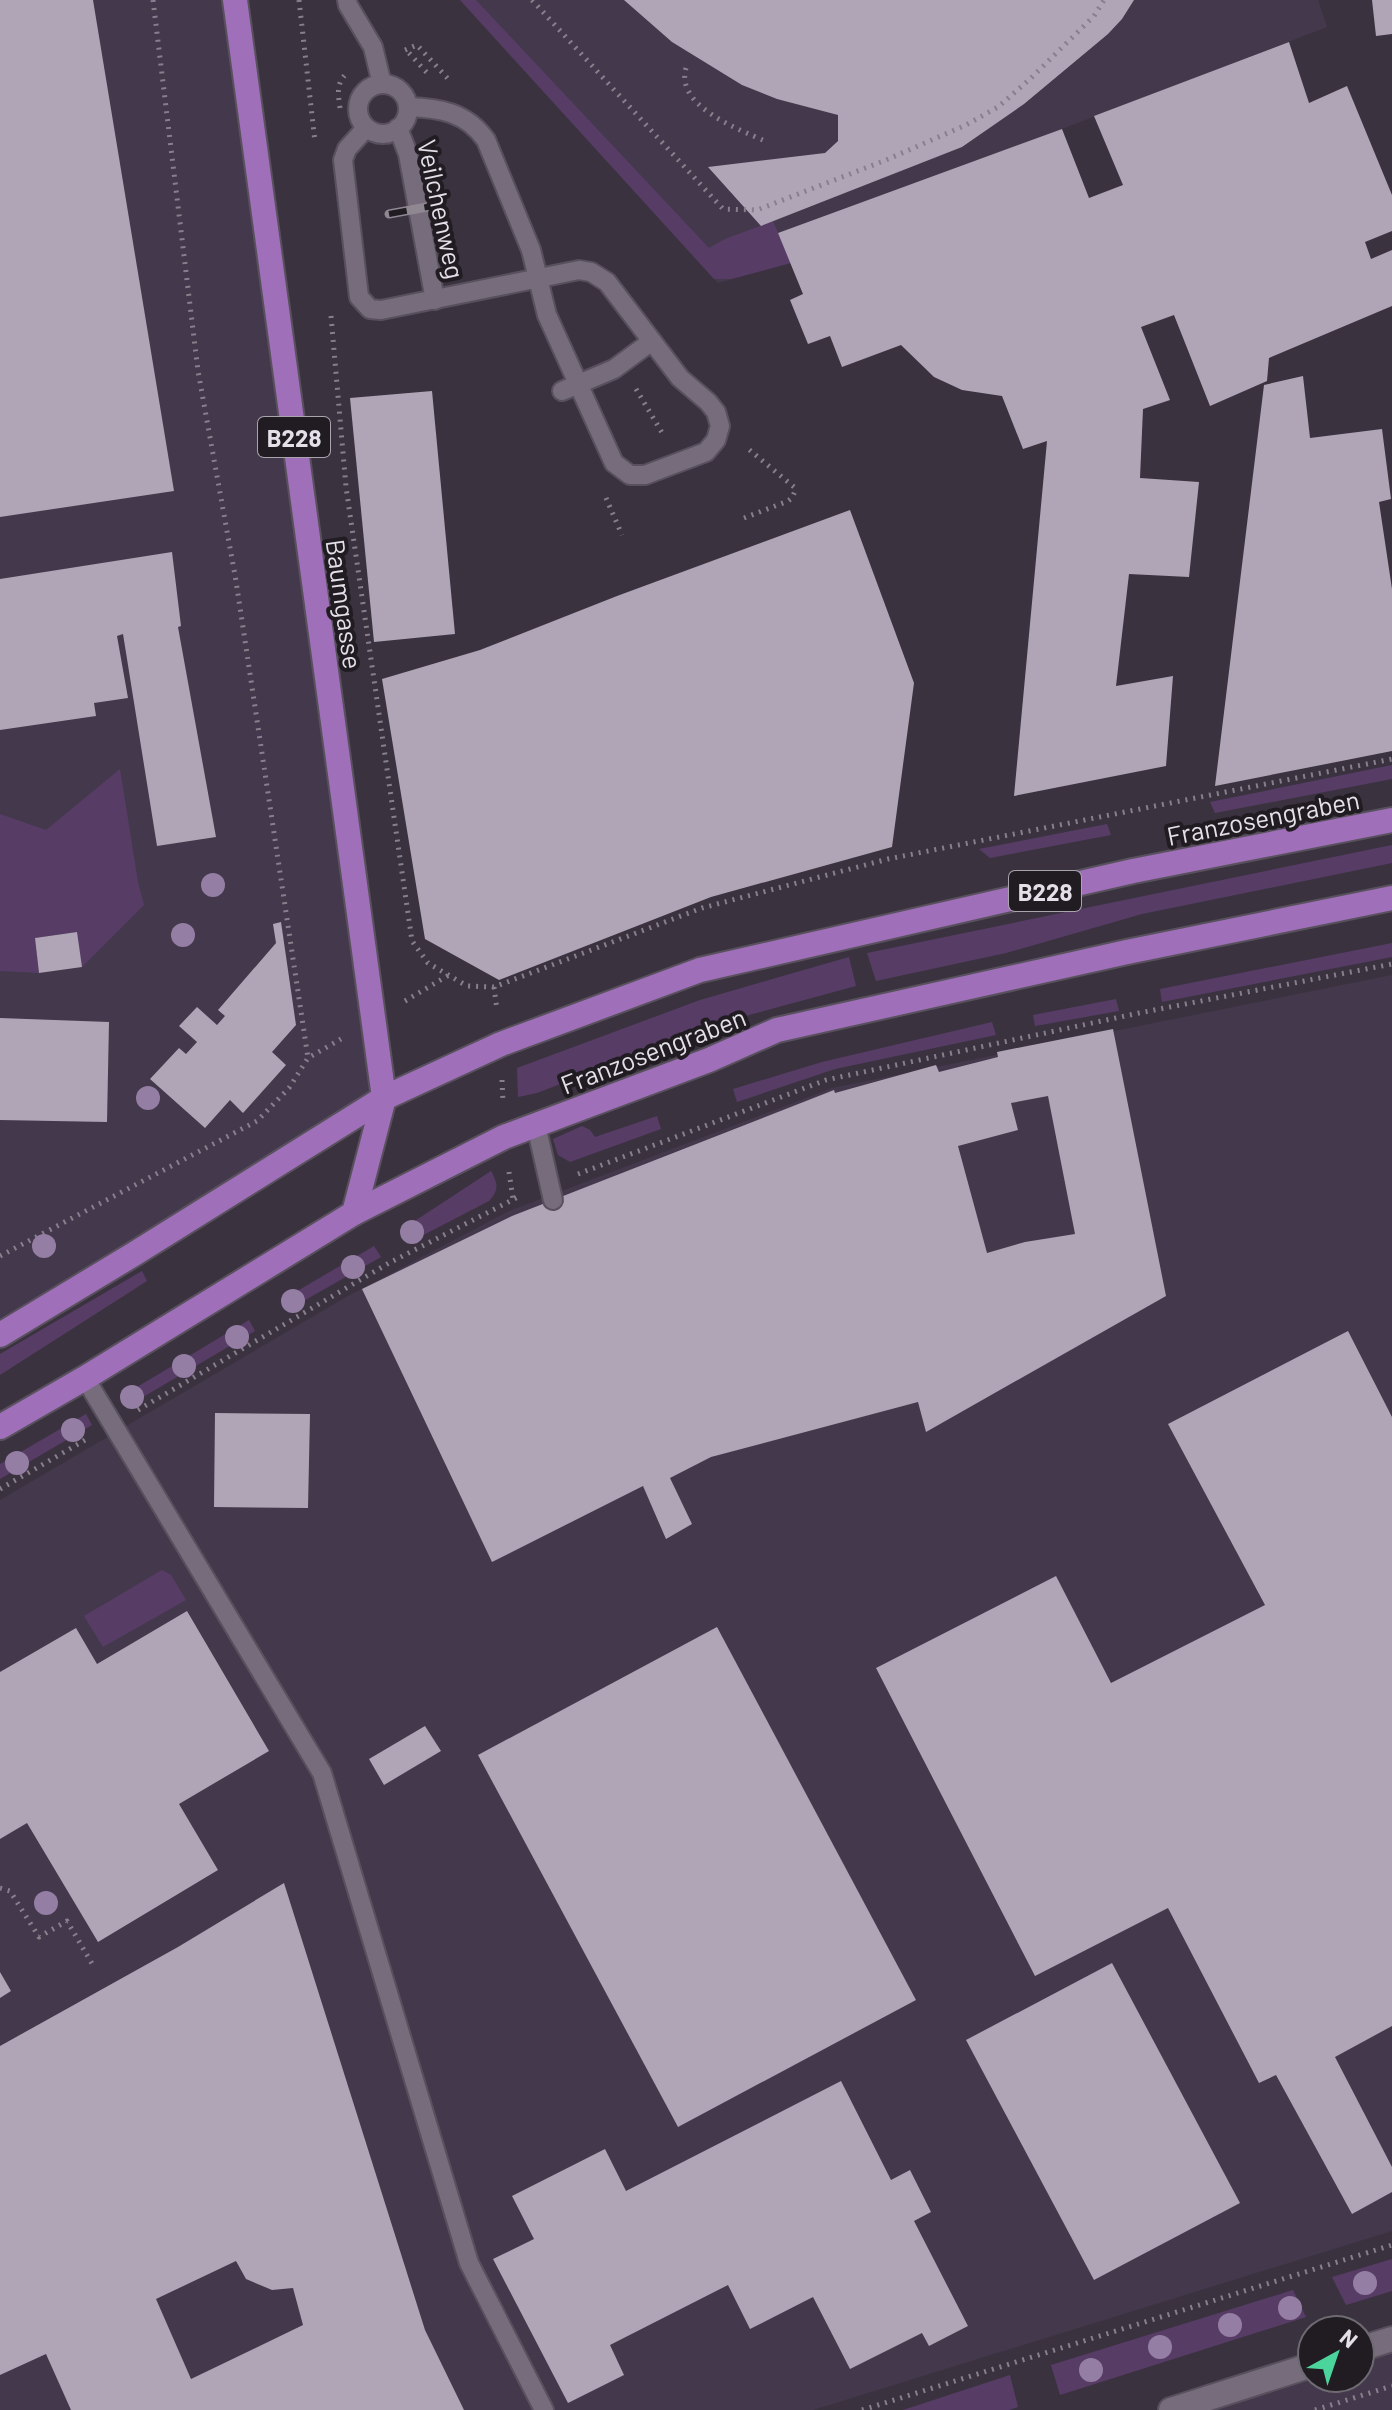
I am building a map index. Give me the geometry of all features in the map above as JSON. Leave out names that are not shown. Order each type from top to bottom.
[{"type":"main road","name":"Baumgasse","points":[[235,0],[384,1098],[354,1213]]},
{"type":"main road","name":"Franzosengraben","points":[[0,1335],[384,1098],[501,1044],[700,970],[1133,871],[1392,820]]},
{"type":"main road","name":"Franzosengraben","points":[[0,1427],[354,1213],[504,1137],[709,1060],[777,1030],[1127,952],[1392,898]]},
{"type":"street","points":[[1171,2410],[1296,2370]]},
{"type":"lane","points":[[347,0],[373,47],[382,84]]},
{"type":"lane","points":[[382,84],[400,90],[408,107],[407,117],[398,128],[380,134],[366,128],[359,115],[359,100],[368,89],[382,84]]},
{"type":"lane","points":[[366,128],[347,149],[343,160],[359,297],[370,309],[389,310],[538,278],[579,270],[597,275],[612,288],[680,378],[713,408],[719,420],[719,432],[706,452],[639,476],[618,468],[570,388],[547,315],[538,278],[531,250],[493,152],[479,129],[456,113],[436,108],[408,107]]},
{"type":"lane","name":"Veilchenweg","points":[[398,128],[408,154],[435,300]]},
{"type":"lane","points":[[570,388],[622,364],[652,341]]},
{"type":"lane","points":[[536,1125],[552,1192]]},
{"type":"lane","points":[[85,1378],[322,1773],[469,2263],[544,2410]]},
{"type":"path","points":[[153,0],[198,371],[236,581],[308,1058]]},
{"type":"path","points":[[299,0],[316,155]]},
{"type":"path","points":[[532,0],[723,209],[746,210],[757,210],[886,160],[966,125],[998,107],[1094,16],[1104,0]]},
{"type":"path","points":[[686,68],[683,78],[687,90],[702,107],[721,122],[765,141]]},
{"type":"path","points":[[330,305],[346,487],[412,941],[428,963],[467,986],[494,987],[702,908],[888,859],[1392,759]]},
{"type":"path","points":[[622,364],[679,462]]},
{"type":"path","points":[[719,432],[743,444],[794,487],[792,498],[788,501],[744,518]]},
{"type":"path","points":[[0,1489],[389,1263],[513,1199],[552,1192],[826,1080],[1139,1013],[1392,964]]},
{"type":"path","points":[[0,1256],[257,1121],[289,1088],[308,1058],[449,975]]},
{"type":"path","points":[[494,987],[501,1044],[504,1137],[513,1199]]},
{"type":"path","points":[[0,1888],[10,1891],[39,1937],[67,1921],[94,1967]]},
{"type":"path","points":[[862,2410],[1392,2245]]},
{"type":"path","points":[[1315,2410],[1392,2386]]},
{"type":"shaded area","points":[[0,0],[235,0],[384,1098],[0,1335]]},
{"type":"shaded area","points":[[460,0],[1318,0],[1327,27],[1062,129],[778,233],[791,263],[718,283]]},
{"type":"shaded area","points":[[460,0],[476,0],[709,248],[773,221],[791,263],[731,279],[714,279]]},
{"type":"shaded area","points":[[1392,765],[1392,779],[1215,813],[1210,802]]},
{"type":"shaded area","points":[[120,769],[144,905],[82,967],[76,932],[35,938],[39,973],[0,971],[0,814],[46,830]]},
{"type":"shaded area","points":[[1107,824],[1111,835],[990,858],[979,849]]},
{"type":"shaded area","points":[[1392,845],[1392,863],[1142,914],[1006,953],[876,981],[867,953]]},
{"type":"shaded area","points":[[1392,943],[1392,957],[1162,1002],[1160,989]]},
{"type":"shaded area","points":[[849,957],[856,986],[716,1024],[537,1093],[518,1097],[517,1068],[700,1000]]},
{"type":"shaded area","points":[[1392,975],[1392,2231],[813,2410],[0,2410],[0,1500],[348,1296],[509,1211],[832,1088]]},
{"type":"shaded area","points":[[1116,999],[1119,1011],[1035,1026],[1033,1015]]},
{"type":"shaded area","points":[[992,1022],[996,1035],[835,1069],[737,1102],[733,1089],[822,1062]]},
{"type":"shaded area","points":[[657,1116],[661,1129],[570,1162],[558,1155],[553,1139],[582,1126],[595,1137]]},
{"type":"shaded area","points":[[491,1171],[496,1187],[489,1201],[408,1243],[401,1237],[401,1230]]},
{"type":"shaded area","points":[[374,1246],[381,1257],[293,1307],[287,1297]]},
{"type":"shaded area","points":[[142,1271],[147,1281],[0,1375],[0,1354]]},
{"type":"shaded area","points":[[249,1320],[255,1331],[128,1406],[122,1396]]},
{"type":"shaded area","points":[[86,1414],[92,1425],[0,1479],[0,1464]]},
{"type":"shaded area","points":[[162,1570],[171,1575],[186,1600],[103,1647],[84,1616]]},
{"type":"shaded area","points":[[1392,2259],[1392,2291],[1346,2305],[1332,2277]]},
{"type":"shaded area","points":[[1293,2290],[1305,2314],[1296,2314],[1296,2320],[1060,2395],[1051,2365]]},
{"type":"shaded area","points":[[1392,2339],[1392,2410],[1171,2410],[1296,2370],[1296,2394],[1376,2394],[1376,2344]]},
{"type":"shaded area","points":[[1010,2375],[1018,2407],[1009,2410],[903,2410]]},
{"type":"building","points":[[0,0],[93,0],[174,491],[0,517]]},
{"type":"building","points":[[624,0],[1134,0],[1108,34],[1024,104],[962,147],[761,226],[708,167],[825,153],[838,141],[838,115],[777,99],[742,85],[672,42]]},
{"type":"building","points":[[1372,0],[1392,0],[1392,34],[1376,36]]},
{"type":"building","points":[[1289,42],[1309,103],[1347,86],[1392,195],[1392,231],[1365,242],[1371,259],[1392,250],[1392,306],[1269,358],[1267,381],[1210,406],[1174,315],[1141,327],[1170,400],[1143,409],[1140,478],[1199,482],[1189,577],[1129,574],[1116,686],[1173,676],[1166,766],[1014,796],[1047,441],[1023,449],[1002,396],[962,390],[934,377],[901,345],[842,367],[830,336],[808,344],[790,300],[803,294],[778,233],[1062,129],[1089,198],[1123,185],[1094,116]]},
{"type":"building","points":[[1303,376],[1310,438],[1382,429],[1391,499],[1379,502],[1392,589],[1392,751],[1215,786],[1264,385]]},
{"type":"building","points":[[432,391],[455,634],[374,642],[350,398]]},
{"type":"building","points":[[850,510],[914,683],[892,847],[711,897],[499,980],[425,939],[382,679],[480,650]]},
{"type":"building","points":[[172,552],[181,626],[178,627],[216,837],[157,846],[123,634],[117,636],[128,698],[94,703],[96,716],[0,730],[0,579]]},
{"type":"building","points":[[281,922],[296,1025],[272,1052],[286,1065],[243,1113],[230,1100],[205,1128],[150,1079],[179,1048],[186,1054],[197,1042],[179,1026],[197,1007],[217,1025],[225,1016],[218,1010],[276,943],[273,924]]},
{"type":"building","points":[[77,932],[82,967],[39,973],[35,938]]},
{"type":"building","points":[[0,1018],[109,1022],[107,1122],[0,1120]]},
{"type":"building","points":[[1113,1029],[1166,1296],[926,1432],[918,1402],[711,1457],[670,1478],[692,1524],[666,1539],[643,1486],[492,1562],[362,1289],[512,1216],[834,1090],[835,1093],[936,1065],[939,1072],[998,1057],[997,1052]],"holes":[[[1048,1096],[1075,1234],[1025,1242],[987,1253],[958,1146],[1018,1130],[1011,1103]]]},
{"type":"building","points":[[1348,1331],[1392,1417],[1392,2026],[1335,2057],[1392,2167],[1392,2192],[1352,2214],[1276,2075],[1259,2083],[1168,1908],[1035,1976],[876,1668],[1056,1576],[1111,1683],[1265,1605],[1168,1424]]},
{"type":"building","points":[[215,1413],[310,1414],[308,1508],[214,1507]]},
{"type":"building","points":[[187,1611],[269,1751],[179,1804],[218,1870],[98,1942],[27,1823],[0,1839],[0,1672],[76,1628],[97,1664]]},
{"type":"building","points":[[717,1627],[916,2000],[678,2127],[478,1755]]},
{"type":"building","points":[[425,1726],[441,1751],[384,1785],[369,1759]]},
{"type":"building","points":[[284,1883],[425,2330],[464,2410],[71,2410],[46,2354],[0,2375],[0,2046],[178,1947]],"holes":[[[236,2261],[246,2279],[272,2290],[293,2288],[303,2325],[191,2379],[156,2299]]]},
{"type":"building","points":[[1112,1963],[1240,2203],[1094,2280],[966,2040]]},
{"type":"building","points":[[0,1972],[11,1991],[0,1998]]},
{"type":"building","points":[[841,2081],[891,2180],[910,2170],[931,2212],[914,2221],[968,2326],[929,2346],[922,2333],[850,2369],[813,2297],[750,2329],[728,2285],[610,2345],[624,2375],[568,2403],[493,2259],[534,2239],[512,2196],[605,2149],[626,2191]]},
{"type":"railway","points":[[389,214],[438,205]]}]
